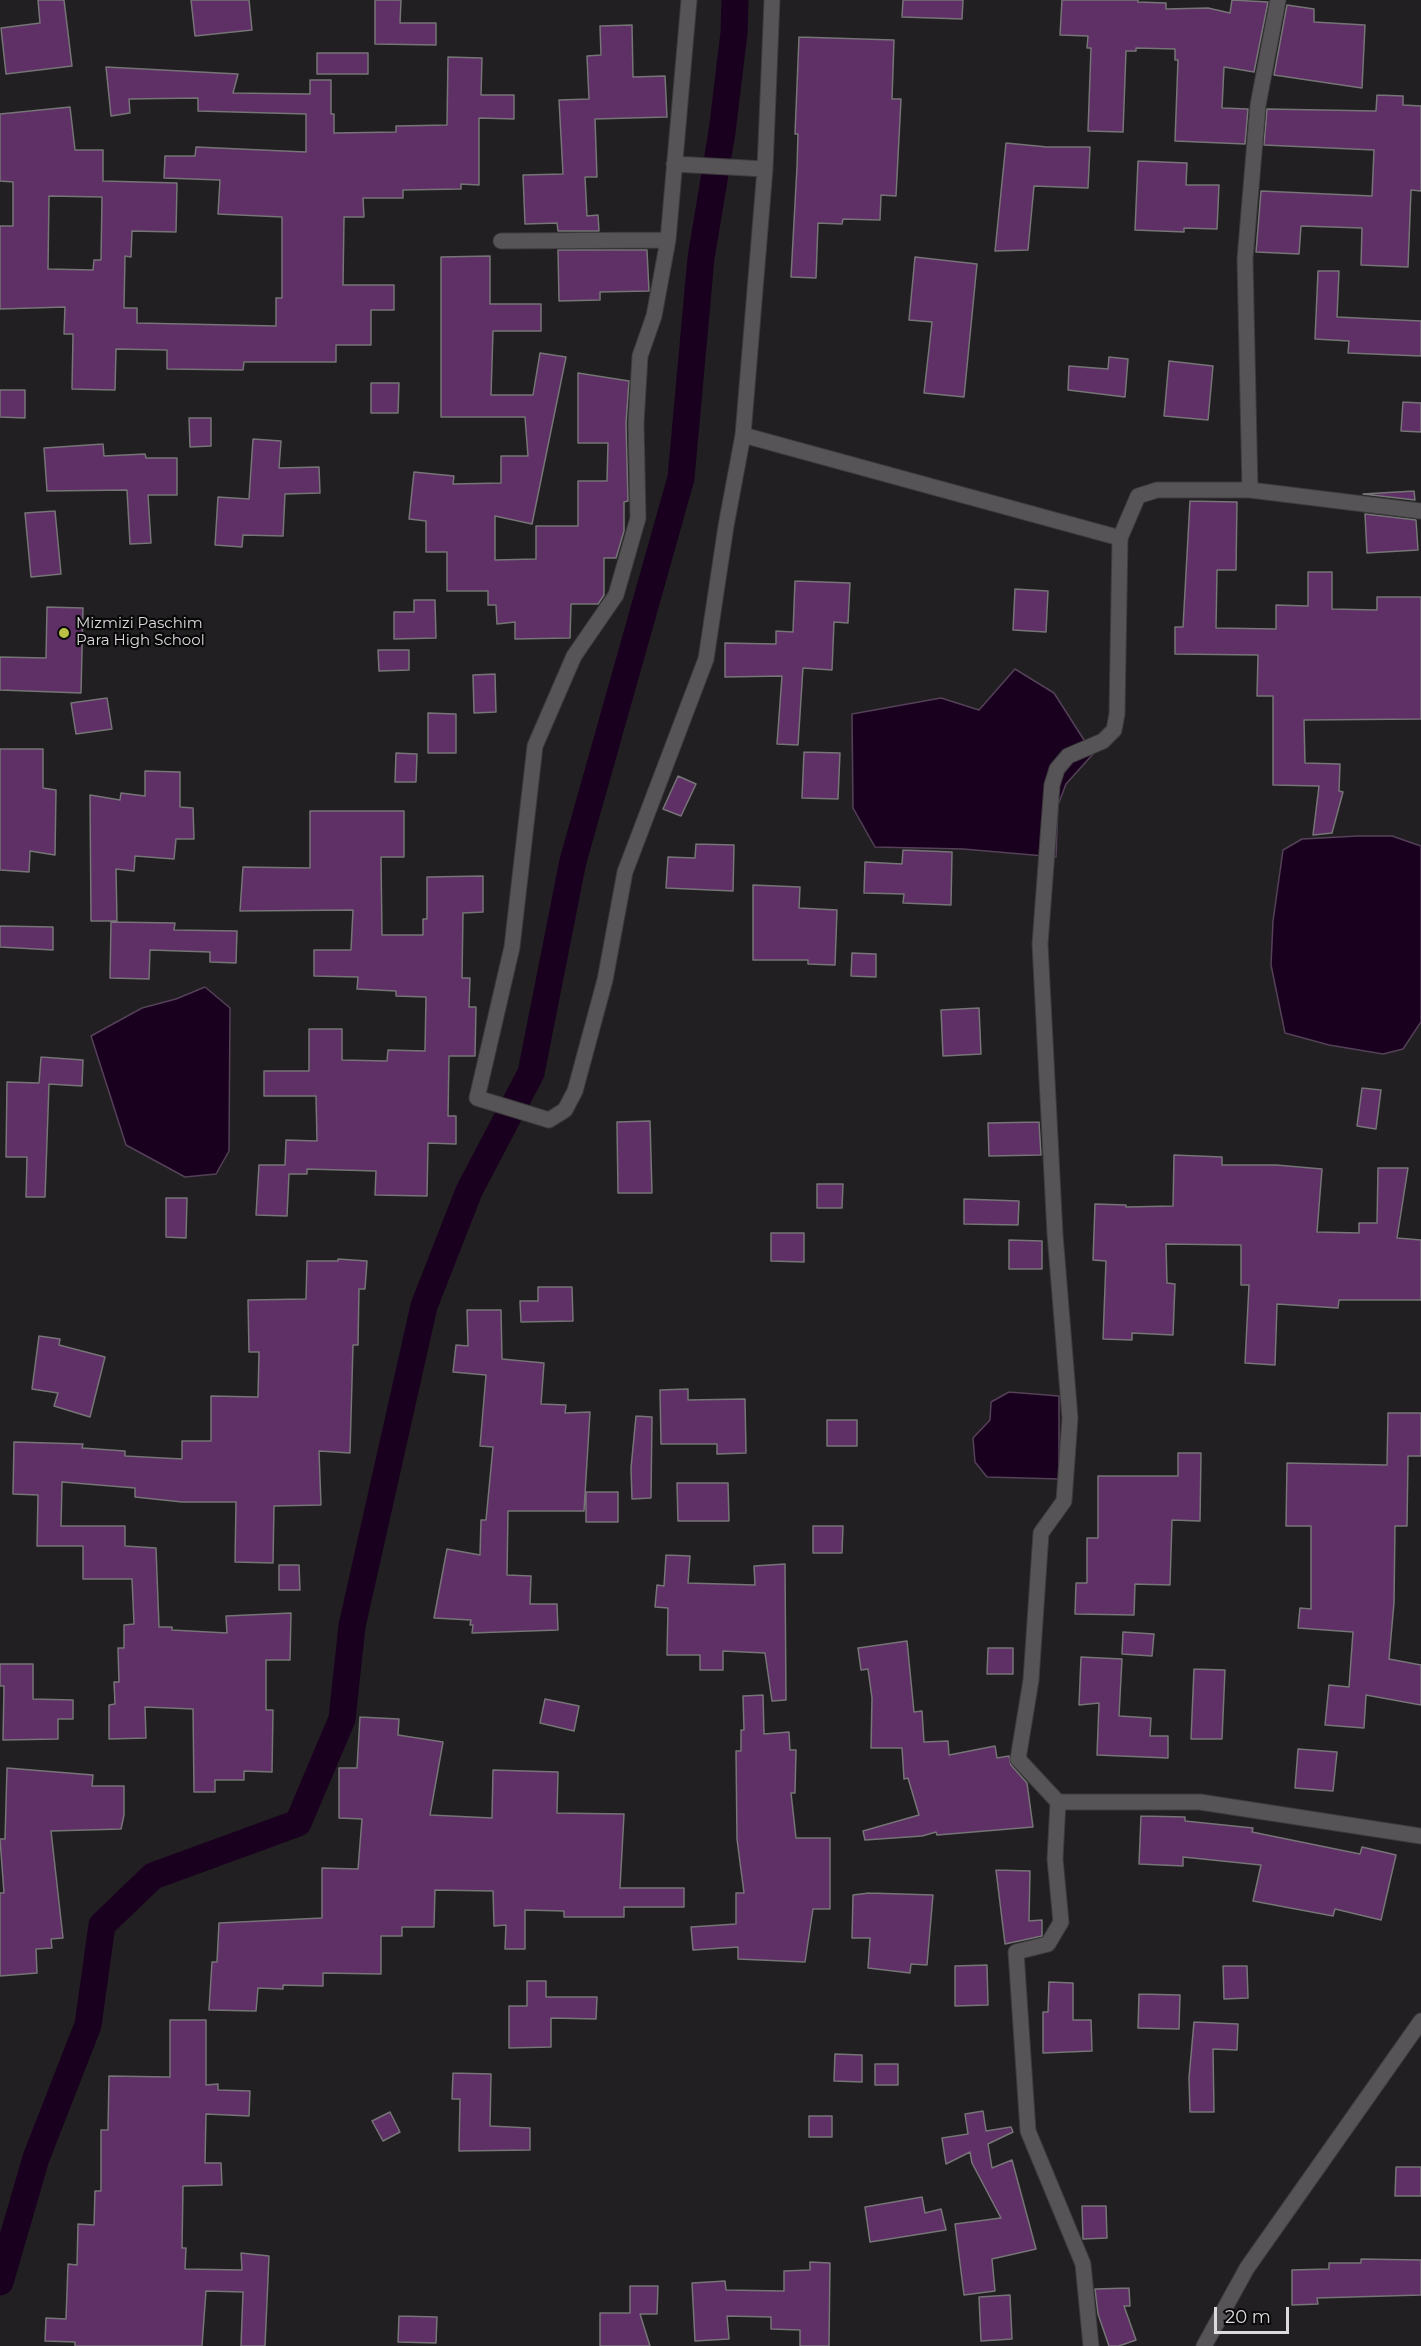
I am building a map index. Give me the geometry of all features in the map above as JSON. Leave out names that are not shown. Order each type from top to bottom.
[{"type":"street","points":[[689,0],[679,165],[654,316],[640,356],[636,423],[638,518],[616,595],[574,656],[535,746],[512,947],[477,1098],[549,1120],[565,1110],[575,1091],[605,980],[625,872],[706,659],[726,526],[743,435],[758,169],[772,0]]},
{"type":"street","points":[[1250,490],[1245,259],[1258,105],[1278,0]]},
{"type":"street","points":[[679,165],[758,169]]},
{"type":"street","points":[[501,241],[668,240]]},
{"type":"street","points":[[743,435],[1120,538]]},
{"type":"street","points":[[1091,2346],[1083,2264],[1028,2131],[1016,1952],[1048,1944],[1061,1923],[1055,1859],[1058,1803],[1018,1759],[1031,1680],[1041,1533],[1064,1501],[1070,1418],[1054,1210],[1040,944],[1052,785],[1057,768],[1068,756],[1103,741],[1114,730],[1117,714],[1120,538],[1138,496],[1157,490],[1250,490],[1421,511]]},
{"type":"street","points":[[1058,1803],[1200,1802],[1421,1836]]},
{"type":"street","points":[[1204,2346],[1247,2268],[1421,2021]]},
{"type":"shaded area","points":[[1015,669],[1054,693],[1093,754],[1066,784],[1058,805],[1056,857],[963,849],[875,847],[853,808],[852,714],[941,698],[979,710]]},
{"type":"shaded area","points":[[1392,836],[1421,846],[1421,1022],[1403,1049],[1383,1054],[1329,1045],[1285,1033],[1271,965],[1273,921],[1283,850],[1302,839]]},
{"type":"shaded area","points":[[205,987],[230,1008],[229,1151],[216,1174],[185,1177],[126,1145],[91,1036],[142,1008],[176,999]]},
{"type":"shaded area","points":[[1009,1392],[1059,1396],[1059,1479],[987,1477],[975,1462],[973,1438],[990,1420],[991,1402]]},
{"type":"building","points":[[38,0],[64,0],[72,66],[6,74],[1,28],[40,23]]},
{"type":"building","points":[[191,0],[249,0],[252,30],[195,36]]},
{"type":"building","points":[[375,0],[401,0],[400,23],[436,23],[436,45],[375,44]]},
{"type":"building","points":[[903,0],[963,0],[962,19],[902,17]]},
{"type":"building","points":[[1062,0],[1138,0],[1138,2],[1166,3],[1166,9],[1208,8],[1230,13],[1232,0],[1268,2],[1254,72],[1224,67],[1222,108],[1248,109],[1245,144],[1175,141],[1178,60],[1175,60],[1175,49],[1136,48],[1136,51],[1126,51],[1123,132],[1088,131],[1091,48],[1087,48],[1088,36],[1060,35]]},
{"type":"building","points":[[1287,5],[1314,9],[1314,22],[1365,25],[1362,88],[1274,75]]},
{"type":"building","points":[[632,25],[633,77],[665,76],[667,117],[595,119],[597,177],[585,177],[587,216],[598,215],[599,231],[558,231],[557,223],[525,224],[523,175],[563,174],[559,100],[589,99],[587,56],[601,55],[600,26]]},
{"type":"building","points":[[799,37],[894,40],[892,99],[901,99],[896,196],[881,195],[880,220],[843,219],[842,224],[818,223],[816,278],[791,277],[797,167],[798,134],[795,134]]},
{"type":"building","points":[[317,53],[368,53],[368,74],[317,74]]},
{"type":"building","points":[[448,57],[482,58],[481,95],[514,95],[514,119],[479,118],[479,185],[461,184],[461,189],[403,190],[403,198],[363,198],[364,217],[344,217],[343,285],[394,285],[394,310],[371,310],[371,345],[336,345],[336,362],[244,362],[243,370],[167,369],[167,350],[116,349],[115,390],[72,389],[73,334],[64,334],[65,307],[0,309],[0,226],[13,226],[13,182],[0,181],[0,114],[70,107],[75,150],[103,150],[103,181],[177,183],[176,232],[132,231],[131,257],[125,256],[124,308],[137,308],[137,323],[276,326],[276,298],[282,298],[282,217],[218,214],[220,180],[164,178],[165,156],[195,156],[196,147],[306,152],[306,114],[198,111],[198,98],[129,99],[130,113],[111,116],[106,67],[238,74],[233,93],[310,94],[310,80],[331,80],[331,114],[334,114],[334,133],[396,132],[396,126],[447,125]],"holes":[[[49,196],[102,197],[101,260],[94,260],[93,270],[48,269]]]},
{"type":"building","points":[[1377,95],[1403,96],[1403,105],[1421,106],[1421,191],[1411,190],[1408,267],[1361,265],[1362,228],[1301,226],[1299,254],[1256,252],[1261,191],[1372,196],[1374,150],[1264,145],[1267,109],[1376,111]]},
{"type":"building","points":[[1006,143],[1047,147],[1090,147],[1088,188],[1034,186],[1028,250],[995,251]]},
{"type":"building","points":[[1138,161],[1187,163],[1186,185],[1219,185],[1217,229],[1184,228],[1184,232],[1135,230]]},
{"type":"building","points":[[558,250],[647,250],[649,291],[600,292],[600,300],[559,301]]},
{"type":"building","points":[[490,256],[490,304],[541,304],[541,331],[493,331],[491,395],[533,395],[540,353],[566,357],[532,524],[495,516],[495,560],[536,559],[536,526],[578,526],[578,481],[607,481],[608,443],[578,443],[578,373],[629,381],[626,423],[628,501],[624,502],[624,531],[616,558],[604,558],[604,595],[598,604],[571,604],[570,638],[515,639],[515,622],[497,624],[496,605],[488,605],[488,591],[447,591],[447,552],[426,552],[426,521],[409,519],[414,472],[454,476],[453,484],[501,483],[501,456],[528,456],[525,417],[441,417],[441,257]]},
{"type":"building","points":[[915,257],[977,264],[964,397],[924,393],[932,322],[909,320]]},
{"type":"building","points":[[1318,271],[1339,271],[1337,317],[1421,321],[1421,356],[1348,353],[1349,341],[1315,339]]},
{"type":"building","points":[[1109,357],[1128,359],[1125,397],[1068,390],[1069,366],[1108,369]]},
{"type":"building","points":[[1169,361],[1213,366],[1208,420],[1164,416]]},
{"type":"building","points":[[371,383],[399,383],[398,413],[371,413]]},
{"type":"building","points":[[0,390],[25,390],[25,418],[0,417]]},
{"type":"building","points":[[1403,402],[1421,403],[1421,432],[1401,431]]},
{"type":"building","points":[[189,418],[211,418],[211,446],[190,447]]},
{"type":"building","points":[[253,439],[281,441],[279,468],[319,467],[320,493],[285,494],[283,536],[243,535],[242,547],[215,545],[218,497],[249,499]]},
{"type":"building","points":[[103,444],[104,456],[145,454],[146,458],[177,458],[177,495],[148,495],[151,543],[130,544],[127,490],[47,491],[44,448]]},
{"type":"building","points":[[1414,491],[1415,500],[1363,494]]},
{"type":"building","points":[[1190,501],[1237,502],[1236,570],[1217,570],[1216,628],[1276,629],[1276,605],[1308,606],[1308,572],[1332,572],[1332,609],[1377,610],[1377,597],[1421,597],[1421,719],[1304,720],[1305,763],[1340,764],[1339,791],[1343,792],[1332,833],[1313,835],[1319,786],[1273,785],[1273,696],[1257,696],[1258,655],[1175,654],[1175,627],[1183,627]]},
{"type":"building","name":"Mizmizi Paschim Para High School","points":[[55,511],[61,574],[31,577],[25,513]]},
{"type":"building","points":[[1365,514],[1416,520],[1418,550],[1367,553]]},
{"type":"building","points":[[795,581],[850,583],[848,623],[834,622],[832,670],[803,668],[798,745],[777,744],[782,676],[725,677],[725,643],[776,644],[776,631],[793,632]]},
{"type":"building","points":[[1015,589],[1048,591],[1046,632],[1013,630]]},
{"type":"building","points":[[414,600],[435,600],[436,638],[394,639],[394,612],[414,612]]},
{"type":"building","name":"Mizmizi Paschim Para High School","points":[[47,607],[83,608],[81,693],[0,690],[0,657],[46,658]]},
{"type":"building","points":[[378,650],[409,650],[409,670],[379,671]]},
{"type":"building","points":[[495,674],[496,712],[474,713],[473,675]]},
{"type":"building","points":[[107,698],[112,729],[76,734],[71,703]]},
{"type":"building","points":[[428,713],[456,714],[456,753],[428,753]]},
{"type":"building","points":[[0,749],[43,749],[43,788],[56,790],[55,855],[30,851],[29,872],[0,870]]},
{"type":"building","points":[[804,752],[840,753],[838,799],[802,798]]},
{"type":"building","points":[[396,753],[417,754],[416,782],[395,782]]},
{"type":"building","points":[[145,771],[180,772],[180,807],[193,808],[194,839],[176,839],[174,859],[135,856],[134,871],[116,869],[117,921],[91,921],[90,795],[120,800],[121,793],[145,796]]},
{"type":"building","points":[[678,776],[696,784],[681,816],[663,809]]},
{"type":"building","points":[[310,811],[404,811],[404,857],[381,857],[382,935],[423,935],[423,919],[427,919],[427,877],[483,876],[483,912],[463,913],[462,978],[470,978],[469,1007],[476,1007],[475,1056],[449,1056],[448,1116],[456,1116],[456,1144],[428,1143],[427,1196],[375,1195],[376,1171],[307,1169],[307,1174],[289,1174],[287,1216],[256,1215],[259,1165],[285,1165],[286,1140],[317,1141],[316,1096],[264,1096],[264,1071],[309,1071],[309,1029],[342,1029],[342,1060],[387,1061],[388,1050],[425,1051],[426,997],[396,996],[396,991],[357,989],[358,977],[314,976],[314,950],[351,950],[353,910],[240,911],[243,867],[310,868]]},
{"type":"building","points":[[696,844],[734,845],[733,891],[666,888],[668,857],[695,858]]},
{"type":"building","points":[[903,850],[952,852],[951,905],[903,903],[904,894],[864,893],[865,862],[902,864]]},
{"type":"building","points":[[753,885],[800,887],[799,908],[837,910],[835,965],[808,964],[808,960],[753,960]]},
{"type":"building","points":[[111,922],[175,923],[174,930],[237,931],[236,963],[210,962],[210,952],[150,950],[149,979],[110,978]]},
{"type":"building","points":[[0,926],[53,927],[53,950],[0,947]]},
{"type":"building","points":[[852,953],[876,954],[876,977],[851,976]]},
{"type":"building","points":[[979,1008],[981,1054],[943,1056],[941,1010]]},
{"type":"building","points":[[41,1057],[83,1060],[82,1086],[49,1084],[45,1197],[26,1197],[27,1157],[6,1157],[7,1082],[39,1083]]},
{"type":"building","points":[[1362,1088],[1381,1090],[1376,1129],[1357,1126]]},
{"type":"building","points":[[650,1121],[652,1193],[618,1193],[617,1122]]},
{"type":"building","points":[[1039,1122],[1041,1155],[989,1156],[988,1123]]},
{"type":"building","points":[[1174,1155],[1222,1157],[1222,1165],[1276,1165],[1322,1169],[1317,1232],[1359,1233],[1359,1223],[1377,1223],[1378,1168],[1408,1168],[1397,1238],[1421,1240],[1421,1300],[1339,1300],[1338,1308],[1277,1304],[1275,1365],[1245,1363],[1249,1285],[1241,1285],[1241,1245],[1166,1244],[1167,1283],[1175,1284],[1173,1335],[1132,1333],[1132,1340],[1103,1339],[1106,1261],[1093,1260],[1095,1204],[1126,1205],[1126,1207],[1173,1206]]},
{"type":"building","points":[[817,1184],[843,1184],[842,1208],[817,1208]]},
{"type":"building","points":[[166,1198],[187,1198],[186,1238],[166,1237]]},
{"type":"building","points":[[964,1199],[1019,1201],[1018,1225],[964,1224]]},
{"type":"building","points":[[771,1233],[804,1233],[804,1262],[771,1261]]},
{"type":"building","points":[[1009,1240],[1042,1241],[1042,1269],[1009,1269]]},
{"type":"building","points":[[338,1259],[367,1261],[365,1289],[359,1289],[358,1345],[353,1345],[350,1453],[319,1451],[321,1505],[274,1506],[273,1563],[235,1562],[236,1502],[182,1502],[135,1497],[135,1488],[62,1482],[61,1526],[125,1526],[125,1546],[156,1548],[159,1627],[172,1627],[172,1630],[227,1633],[226,1616],[291,1613],[290,1660],[266,1660],[266,1710],[273,1710],[272,1772],[244,1771],[244,1780],[215,1780],[215,1792],[194,1792],[193,1709],[145,1707],[146,1738],[109,1739],[109,1705],[115,1704],[114,1682],[119,1682],[118,1648],[124,1648],[124,1625],[134,1624],[132,1579],[83,1579],[83,1546],[37,1546],[38,1495],[13,1494],[14,1442],[83,1444],[82,1448],[125,1451],[125,1456],[182,1459],[182,1441],[211,1441],[211,1396],[258,1397],[259,1352],[249,1352],[248,1300],[306,1299],[307,1261],[338,1261]]},
{"type":"building","points":[[538,1287],[572,1287],[573,1321],[521,1322],[520,1301],[538,1301]]},
{"type":"building","points":[[467,1310],[501,1310],[502,1359],[544,1363],[541,1404],[566,1405],[565,1413],[590,1412],[584,1511],[508,1511],[507,1575],[531,1576],[530,1604],[557,1604],[558,1630],[472,1633],[471,1620],[434,1618],[447,1549],[480,1555],[481,1520],[486,1520],[493,1447],[480,1446],[486,1375],[453,1372],[456,1345],[468,1346]]},
{"type":"building","points":[[39,1336],[60,1339],[59,1345],[105,1357],[90,1417],[54,1406],[58,1393],[32,1389]]},
{"type":"building","points":[[688,1389],[688,1400],[745,1399],[746,1453],[717,1454],[717,1444],[661,1444],[660,1390]]},
{"type":"building","points":[[1388,1413],[1421,1413],[1421,1456],[1408,1456],[1407,1526],[1395,1526],[1394,1603],[1389,1659],[1421,1665],[1421,1705],[1366,1695],[1364,1728],[1325,1725],[1329,1685],[1349,1687],[1353,1632],[1298,1628],[1300,1608],[1311,1609],[1311,1526],[1286,1526],[1287,1463],[1387,1465]]},
{"type":"building","points":[[636,1416],[652,1417],[651,1498],[632,1499],[631,1468]]},
{"type":"building","points":[[827,1420],[857,1420],[857,1446],[827,1446]]},
{"type":"building","points":[[1178,1453],[1201,1453],[1200,1521],[1172,1520],[1170,1585],[1135,1584],[1134,1615],[1075,1614],[1076,1583],[1087,1583],[1087,1538],[1098,1538],[1098,1476],[1178,1476]]},
{"type":"building","points":[[677,1483],[728,1483],[729,1521],[678,1521]]},
{"type":"building","points":[[586,1492],[618,1492],[618,1522],[586,1522]]},
{"type":"building","points":[[813,1526],[843,1526],[842,1553],[813,1553]]},
{"type":"building","points":[[666,1555],[690,1556],[688,1583],[755,1585],[754,1566],[785,1564],[786,1700],[772,1701],[765,1653],[723,1651],[723,1670],[700,1670],[700,1655],[667,1655],[668,1608],[655,1607],[657,1585],[664,1586]]},
{"type":"building","points":[[279,1565],[299,1565],[300,1590],[279,1590]]},
{"type":"building","points":[[1123,1632],[1154,1634],[1152,1656],[1122,1654]]},
{"type":"building","points":[[907,1641],[914,1712],[922,1711],[924,1742],[948,1741],[949,1755],[995,1746],[997,1758],[1009,1756],[1011,1765],[1027,1783],[1033,1827],[937,1835],[936,1832],[922,1836],[865,1840],[863,1831],[919,1815],[908,1778],[904,1779],[902,1748],[871,1748],[872,1698],[868,1669],[861,1670],[858,1648]]},
{"type":"building","points":[[988,1648],[1013,1648],[1013,1674],[987,1674]]},
{"type":"building","points":[[1081,1657],[1122,1659],[1119,1716],[1151,1718],[1150,1736],[1168,1736],[1168,1758],[1097,1755],[1099,1703],[1079,1705]]},
{"type":"building","points":[[0,1664],[33,1664],[33,1699],[73,1700],[73,1719],[58,1719],[58,1739],[3,1740],[4,1686],[0,1686]]},
{"type":"building","points":[[1194,1669],[1225,1670],[1222,1739],[1191,1739]]},
{"type":"building","points":[[763,1695],[764,1734],[789,1732],[790,1750],[796,1750],[795,1793],[791,1793],[796,1838],[830,1838],[830,1909],[813,1909],[805,1962],[738,1959],[738,1947],[693,1950],[691,1927],[736,1924],[736,1893],[744,1893],[737,1839],[736,1751],[741,1751],[741,1730],[744,1730],[743,1696]]},
{"type":"building","points":[[545,1699],[579,1706],[574,1731],[540,1723]]},
{"type":"building","points":[[360,1717],[399,1719],[398,1735],[443,1742],[430,1815],[492,1818],[493,1770],[558,1772],[557,1813],[624,1814],[620,1888],[684,1888],[684,1907],[624,1907],[624,1917],[564,1917],[564,1911],[525,1910],[525,1949],[505,1949],[506,1925],[494,1926],[493,1891],[435,1890],[434,1927],[402,1927],[402,1936],[381,1936],[381,1974],[323,1973],[323,1986],[283,1985],[283,1989],[258,1988],[256,2011],[209,2010],[212,1962],[217,1962],[219,1923],[322,1918],[322,1868],[358,1869],[362,1819],[339,1818],[339,1768],[357,1768]]},
{"type":"building","points":[[1298,1749],[1337,1752],[1333,1791],[1295,1788]]},
{"type":"building","points":[[7,1768],[93,1775],[92,1786],[124,1786],[124,1815],[121,1829],[51,1831],[63,1938],[51,1939],[52,1948],[36,1949],[37,1973],[0,1976],[0,1893],[4,1893],[0,1839],[5,1839]]},
{"type":"building","points":[[1141,1816],[1185,1817],[1185,1821],[1253,1828],[1252,1832],[1360,1854],[1362,1847],[1396,1855],[1381,1920],[1335,1909],[1333,1916],[1253,1901],[1261,1865],[1183,1857],[1183,1866],[1139,1864]]},
{"type":"building","points":[[996,1870],[1030,1871],[1029,1921],[1042,1920],[1042,1936],[1005,1944]]},
{"type":"building","points":[[869,1893],[933,1895],[927,1965],[911,1964],[910,1973],[868,1968],[870,1938],[852,1938],[853,1895]]},
{"type":"building","points":[[987,1965],[988,2005],[955,2006],[955,1966]]},
{"type":"building","points":[[1223,1966],[1247,1966],[1248,1998],[1224,1999]]},
{"type":"building","points":[[527,1981],[546,1981],[546,1997],[597,1997],[596,2019],[551,2018],[551,2047],[509,2048],[509,2006],[527,2006]]},
{"type":"building","points":[[1049,1982],[1073,1983],[1073,2020],[1091,2020],[1092,2051],[1043,2053],[1043,2012],[1048,2012]]},
{"type":"building","points":[[1139,1994],[1180,1995],[1179,2029],[1138,2028]]},
{"type":"building","points":[[170,2020],[206,2020],[206,2085],[218,2084],[218,2090],[250,2091],[249,2116],[206,2114],[205,2163],[221,2163],[222,2185],[183,2186],[182,2248],[186,2248],[185,2269],[242,2270],[241,2253],[269,2256],[265,2346],[241,2346],[243,2292],[206,2291],[202,2346],[75,2346],[75,2342],[45,2341],[46,2318],[66,2319],[68,2264],[77,2265],[78,2224],[94,2225],[95,2191],[101,2191],[101,2130],[108,2130],[109,2076],[170,2077]]},
{"type":"building","points":[[1194,2022],[1238,2024],[1237,2050],[1213,2049],[1214,2112],[1190,2112],[1189,2078]]},
{"type":"building","points":[[835,2054],[862,2055],[862,2082],[834,2081]]},
{"type":"building","points":[[875,2064],[898,2064],[898,2085],[875,2085]]},
{"type":"building","points":[[453,2073],[491,2074],[490,2126],[530,2128],[530,2150],[459,2151],[460,2099],[452,2099]]},
{"type":"building","points":[[983,2111],[986,2131],[1011,2127],[1013,2132],[988,2144],[992,2168],[1012,2160],[1036,2249],[992,2259],[995,2291],[964,2295],[955,2224],[1001,2218],[972,2163],[970,2152],[946,2164],[942,2138],[968,2134],[965,2114]]},
{"type":"building","points":[[390,2112],[400,2132],[383,2141],[372,2121]]},
{"type":"building","points":[[809,2116],[832,2116],[832,2137],[809,2137]]},
{"type":"building","points":[[1396,2167],[1421,2167],[1421,2196],[1395,2196]]},
{"type":"building","points":[[922,2197],[925,2213],[941,2209],[946,2230],[870,2242],[865,2207]]},
{"type":"building","points":[[1082,2206],[1106,2206],[1107,2238],[1083,2239]]},
{"type":"building","points":[[1361,2259],[1421,2260],[1421,2295],[1317,2298],[1318,2304],[1292,2305],[1292,2270],[1329,2269],[1329,2263],[1361,2263]]},
{"type":"building","points":[[810,2262],[830,2263],[829,2346],[800,2346],[800,2330],[771,2329],[771,2317],[727,2316],[729,2339],[695,2341],[692,2283],[725,2281],[726,2290],[784,2291],[784,2271],[810,2270]]},
{"type":"building","points":[[630,2286],[658,2286],[657,2314],[640,2314],[650,2346],[600,2346],[600,2313],[630,2313]]},
{"type":"building","points":[[1129,2288],[1130,2306],[1124,2306],[1136,2340],[1119,2346],[1109,2346],[1098,2314],[1095,2289]]},
{"type":"building","points":[[1010,2295],[1012,2339],[981,2341],[979,2297]]},
{"type":"building","points":[[399,2316],[437,2317],[436,2343],[398,2342]]},
{"type":"waterway","points":[[0,2282],[36,2158],[88,2025],[102,1925],[153,1876],[298,1823],[342,1719],[352,1626],[424,1306],[469,1191],[531,1073],[573,861],[681,478],[701,258],[722,132],[734,33],[735,0]]},
{"type":"place","name":"Mizmizi Paschim Para High School","points":[[64,633]]}]
